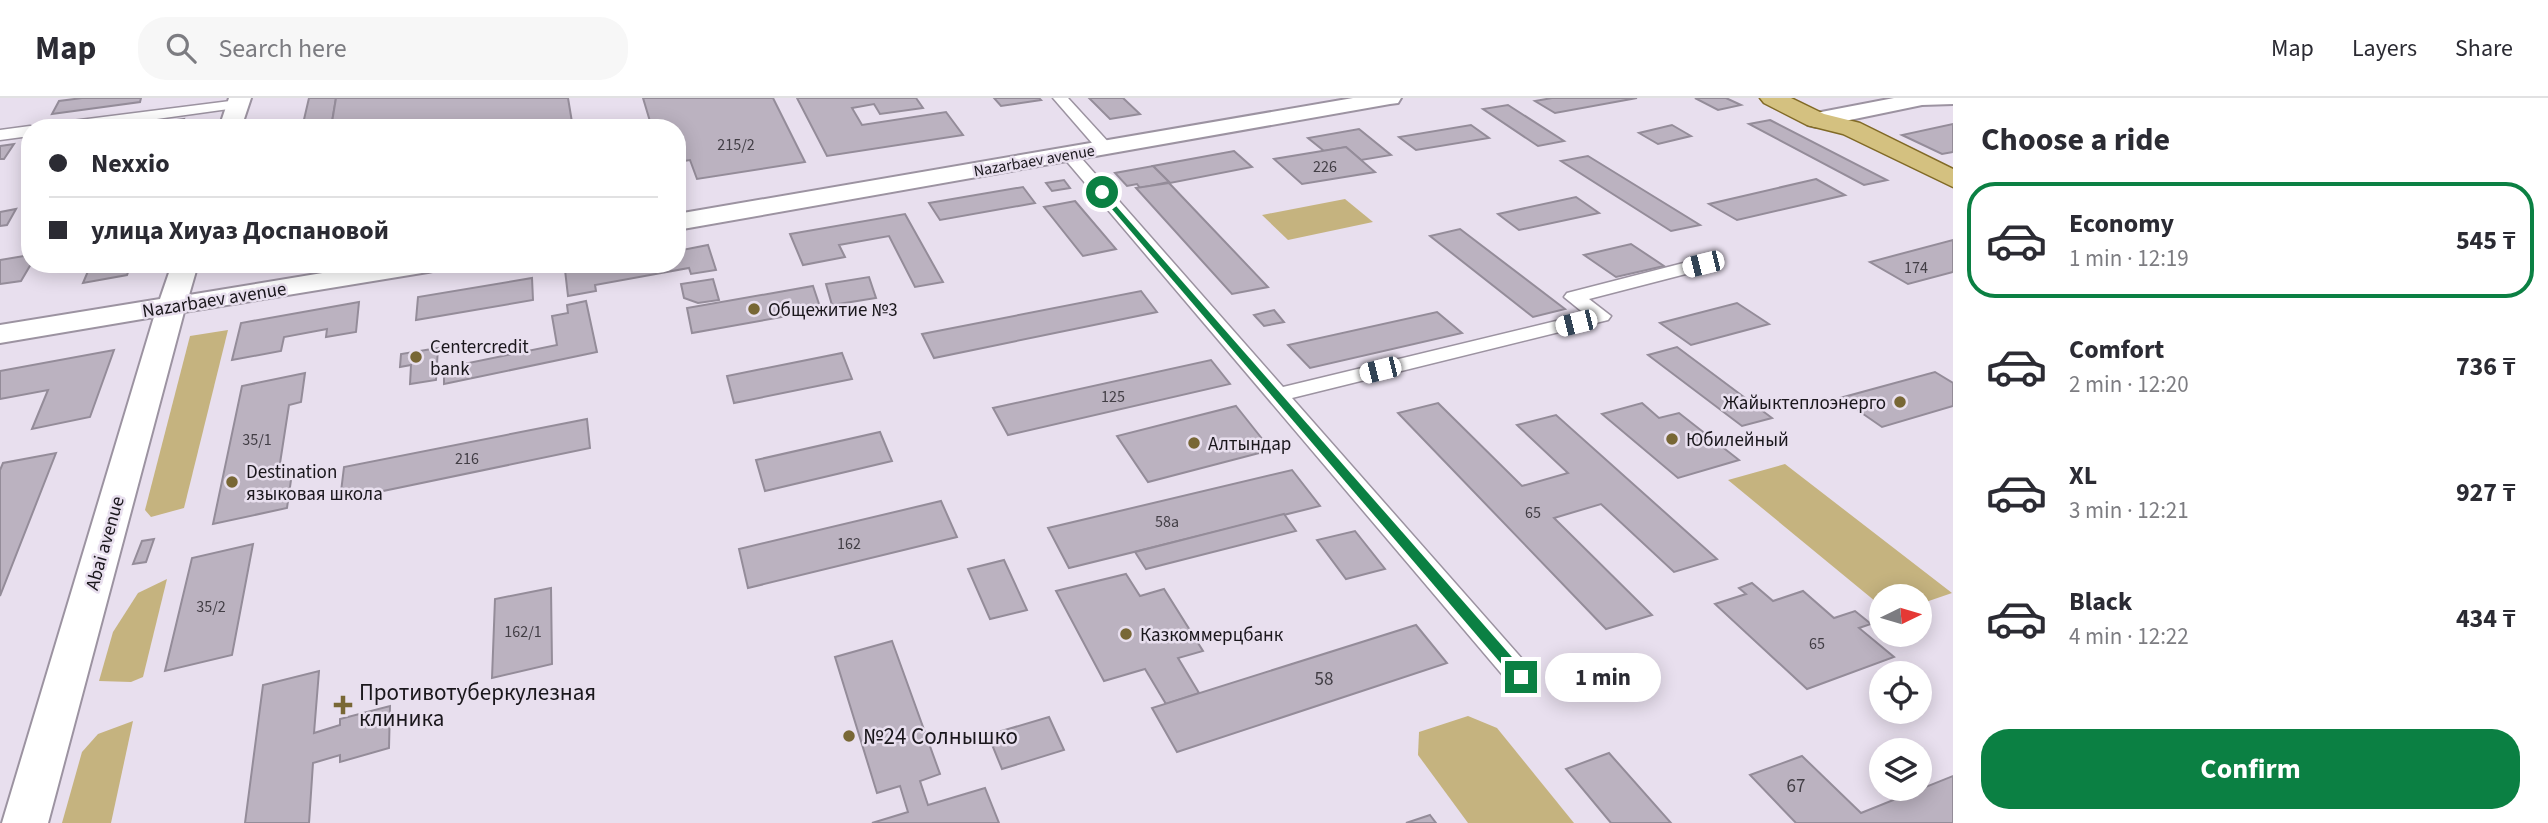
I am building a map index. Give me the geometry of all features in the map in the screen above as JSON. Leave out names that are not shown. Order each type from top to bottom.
[{"type":"main road","name":"Nazarbaev avenue","points":[[686,220],[1390,98]]},
{"type":"main road","points":[[1772,98],[1816,120],[1851,128],[1953,179]]},
{"type":"main road","points":[[1816,120],[1922,99],[1953,98]]},
{"type":"main road","points":[[233,119],[239,101]]},
{"type":"main road","points":[[1816,120],[1829,133],[1953,196]]},
{"type":"main road","name":"Abai avenue","points":[[25,823],[182,273]]},
{"type":"main road","name":"Nazarbaev avenue","points":[[0,334],[373,273]]},
{"type":"street","points":[[1060,98],[1105,148]]},
{"type":"street","points":[[117,119],[239,101]]},
{"type":"street","points":[[0,135],[21,132]]},
{"type":"street","points":[[1069,154],[1521,677]]},
{"type":"street","points":[[1277,395],[1601,316],[1574,297],[1703,264]]},
{"type":"shaded area","points":[[1345,199],[1373,222],[1288,240],[1262,215]]},
{"type":"shaded area","points":[[228,330],[184,508],[151,517],[145,510],[190,336]]},
{"type":"shaded area","points":[[1785,464],[1952,593],[1932,600],[1932,584],[1869,584],[1869,596],[1728,480]]},
{"type":"shaded area","points":[[167,579],[143,677],[131,682],[99,681],[113,632],[138,593]]},
{"type":"shaded area","points":[[1468,716],[1497,728],[1574,823],[1468,823],[1418,755],[1419,732]]},
{"type":"shaded area","points":[[133,721],[111,823],[62,823],[82,752],[98,734]]},
{"type":"building","points":[[82,98],[141,98],[140,102],[52,114],[59,101]]},
{"type":"building","points":[[309,98],[336,98],[332,119],[304,119]]},
{"type":"building","points":[[336,98],[568,98],[572,119],[332,119]]},
{"type":"building","points":[[643,98],[773,98],[805,162],[697,179],[690,160],[686,161],[686,119],[649,119]]},
{"type":"building","points":[[797,98],[916,98],[923,108],[880,114],[874,104],[852,108],[862,125],[946,112],[963,135],[827,156]]},
{"type":"building","points":[[994,98],[1039,98],[1041,100],[1001,106]]},
{"type":"building","points":[[1089,98],[1123,98],[1140,114],[1110,119]]},
{"type":"building","points":[[1552,98],[1637,98],[1555,113],[1535,101]]},
{"type":"building","points":[[1695,98],[1726,98],[1741,105],[1718,110]]},
{"type":"building","points":[[1508,105],[1564,141],[1538,146],[1483,109]]},
{"type":"building","points":[[1770,120],[1887,180],[1864,185],[1749,124]]},
{"type":"building","points":[[1953,124],[1953,152],[1942,154],[1902,135]]},
{"type":"building","points":[[1471,125],[1489,138],[1416,150],[1399,137]]},
{"type":"building","points":[[1672,125],[1691,136],[1658,144],[1639,133]]},
{"type":"building","points":[[1359,129],[1391,155],[1361,160],[1346,147],[1324,151],[1308,138]]},
{"type":"building","points":[[14,144],[4,159],[0,159],[0,146]]},
{"type":"building","points":[[1346,147],[1375,172],[1302,184],[1274,159]]},
{"type":"building","points":[[1234,151],[1252,167],[1170,183],[1153,166]]},
{"type":"building","points":[[1588,156],[1700,225],[1671,231],[1561,161]]},
{"type":"building","points":[[1153,166],[1169,182],[1140,188],[1137,184],[1127,186],[1115,173]]},
{"type":"building","points":[[1816,179],[1845,195],[1737,220],[1709,204]]},
{"type":"building","points":[[1064,180],[1070,188],[1052,191],[1046,183]]},
{"type":"building","points":[[1169,183],[1268,287],[1232,294],[1136,188]]},
{"type":"building","points":[[1023,187],[1035,203],[940,220],[929,203]]},
{"type":"building","points":[[1576,197],[1599,213],[1519,230],[1498,214]]},
{"type":"building","points":[[1075,201],[1116,249],[1083,256],[1044,207]]},
{"type":"building","points":[[16,209],[7,225],[0,226],[0,212]]},
{"type":"building","points":[[905,214],[943,282],[915,287],[889,236],[839,245],[845,257],[803,265],[790,234]]},
{"type":"building","points":[[1460,229],[1565,309],[1533,317],[1430,236]]},
{"type":"building","points":[[1953,240],[1953,272],[1908,284],[1870,262]]},
{"type":"building","points":[[1631,244],[1664,266],[1616,277],[1584,255]]},
{"type":"building","points":[[708,245],[716,270],[691,274],[689,268],[686,269],[686,249]]},
{"type":"building","points":[[21,256],[21,273],[26,273],[21,281],[0,284],[0,260]]},
{"type":"building","points":[[87,273],[128,273],[127,275],[83,283]]},
{"type":"building","points":[[565,273],[661,273],[595,285],[596,291],[568,296]]},
{"type":"building","points":[[869,277],[876,298],[832,305],[826,284]]},
{"type":"building","points":[[532,278],[533,300],[416,320],[418,297]]},
{"type":"building","points":[[713,279],[719,300],[698,303],[684,298],[681,284]]},
{"type":"building","name":"Общежитие №3","points":[[813,286],[821,310],[692,333],[687,308]]},
{"type":"building","points":[[1141,291],[1157,312],[934,358],[922,334]]},
{"type":"building","points":[[586,301],[597,352],[444,384],[444,368],[557,345],[552,316],[568,313],[567,305]]},
{"type":"building","points":[[359,302],[356,332],[326,337],[327,329],[284,337],[281,351],[232,360],[241,323]]},
{"type":"building","points":[[1737,303],[1769,324],[1691,345],[1660,323]]},
{"type":"building","points":[[1274,310],[1284,322],[1264,326],[1254,315]]},
{"type":"building","points":[[1437,312],[1462,333],[1310,368],[1288,345]]},
{"type":"building","points":[[1677,347],[1772,418],[1742,426],[1648,355]]},
{"type":"building","points":[[438,348],[436,380],[410,384],[411,365],[400,367],[401,354]]},
{"type":"building","points":[[114,350],[90,417],[32,429],[48,390],[0,399],[0,371]]},
{"type":"building","points":[[842,353],[852,379],[734,403],[727,376]]},
{"type":"building","points":[[1211,360],[1230,384],[1008,435],[993,408]]},
{"type":"building","name":"Жайыктеплоэнерго","points":[[1935,372],[1953,383],[1953,406],[1882,427],[1840,398]]},
{"type":"building","points":[[305,373],[301,402],[289,405],[278,476],[292,473],[287,508],[213,524],[242,386]]},
{"type":"building","points":[[1438,403],[1522,486],[1568,473],[1517,425],[1556,415],[1717,559],[1674,572],[1601,504],[1554,518],[1652,615],[1606,629],[1398,413]]},
{"type":"building","name":"Юбилейный","points":[[1642,403],[1659,418],[1679,413],[1739,460],[1678,478],[1602,414]]},
{"type":"building","name":"Алтындар","points":[[1236,406],[1271,450],[1148,482],[1117,436]]},
{"type":"building","points":[[587,419],[590,448],[340,500],[344,467]]},
{"type":"building","points":[[880,432],[892,461],[765,491],[756,460]]},
{"type":"building","points":[[56,453],[0,596],[0,470],[3,463]]},
{"type":"building","points":[[1292,470],[1320,506],[1069,568],[1048,528]]},
{"type":"building","points":[[941,501],[957,537],[748,588],[739,549]]},
{"type":"building","points":[[1284,514],[1296,531],[1146,569],[1135,552]]},
{"type":"building","points":[[1355,531],[1385,569],[1346,579],[1317,540]]},
{"type":"building","points":[[154,539],[146,562],[133,564],[142,541]]},
{"type":"building","points":[[253,544],[232,655],[165,671],[192,558]]},
{"type":"building","points":[[1004,560],[1027,610],[990,619],[968,569]]},
{"type":"building","points":[[1126,574],[1140,596],[1164,589],[1203,651],[1178,658],[1199,693],[1166,704],[1145,669],[1104,681],[1056,591]]},
{"type":"building","points":[[1752,583],[1773,601],[1803,591],[1834,618],[1855,611],[1869,622],[1859,628],[1869,636],[1869,648],[1883,648],[1894,657],[1883,661],[1869,661],[1869,666],[1807,689],[1715,604],[1746,594],[1739,588]]},
{"type":"building","points":[[551,588],[552,664],[492,678],[495,599]]},
{"type":"building","points":[[1416,625],[1447,663],[1177,752],[1152,708]]},
{"type":"building","points":[[892,641],[940,774],[920,781],[928,805],[985,788],[999,823],[872,823],[908,812],[900,786],[877,793],[835,657]]},
{"type":"building","points":[[319,671],[314,733],[340,725],[340,719],[390,706],[389,748],[340,762],[340,755],[313,763],[309,823],[245,823],[263,685]]},
{"type":"building","points":[[1049,717],[1064,750],[1002,769],[988,735]]},
{"type":"building","points":[[1609,753],[1671,823],[1611,823],[1566,769]]},
{"type":"building","points":[[1802,756],[1861,813],[1891,801],[1932,801],[1932,784],[1953,776],[1953,823],[1796,823],[1750,775]]},
{"type":"building","points":[[1430,815],[1436,823],[1406,823]]},
{"type":"place","name":"Общежитие №3","points":[[754,309]]},
{"type":"place","name":"Centercredit bank","points":[[416,357]]},
{"type":"place","name":"Жайыктеплоэнерго","points":[[1900,402]]},
{"type":"place","name":"Юбилейный","points":[[1672,439]]},
{"type":"place","name":"Алтындар","points":[[1194,443]]},
{"type":"place","name":"Destination языковая школа","points":[[232,482]]},
{"type":"place","name":"Казкоммерцбанк","points":[[1126,634]]},
{"type":"place","name":"Противотуберкулезная клиника","points":[[343,705]]},
{"type":"place","name":"№24 Солнышко","points":[[849,736]]},
{"type":"route","points":[[1102,192],[1521,677]]}]
